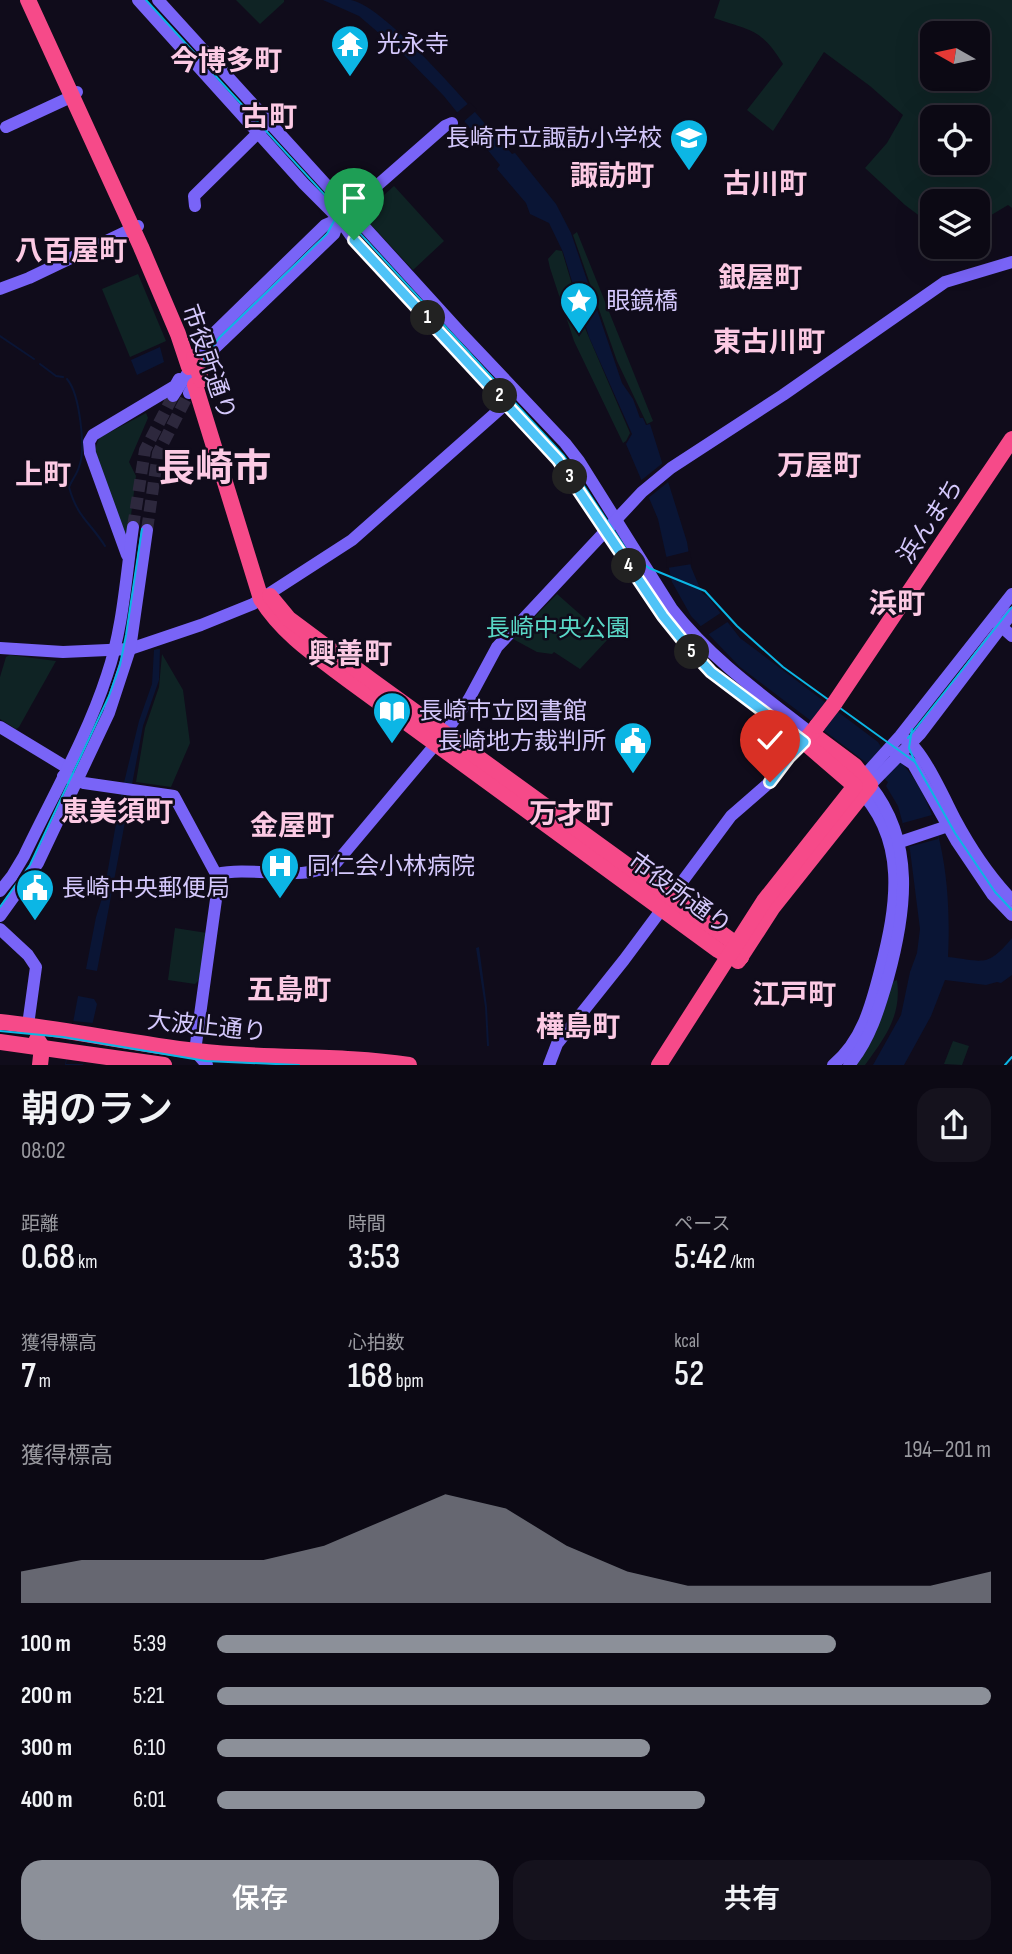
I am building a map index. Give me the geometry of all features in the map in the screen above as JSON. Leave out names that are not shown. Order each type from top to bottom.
[{"type":"highway","name":"市役所通り","points":[[28,0],[75,94]]},
{"type":"highway","name":"市役所通り","points":[[35,0],[136,227],[190,358],[195,386],[271,617],[290,637],[441,738],[735,953]]},
{"type":"highway","name":"浜んまち","points":[[811,734],[1012,439]]},
{"type":"highway","points":[[671,1065],[764,901],[867,780],[811,734]]},
{"type":"highway","points":[[659,1065],[735,953]]},
{"type":"highway","name":"大波止通り","points":[[0,1022],[195,1051],[292,1058],[353,1058],[409,1065]]},
{"type":"highway","points":[[29,1025],[40,1065]]},
{"type":"highway","name":"大波止通り","points":[[0,1042],[98,1058],[164,1065]]},
{"type":"highway","points":[[30,1065],[36,1046]]},
{"type":"street","points":[[138,0],[304,184],[339,219],[354,240],[511,399],[579,461],[687,629],[721,663],[811,734]]},
{"type":"street","points":[[158,0],[461,333],[558,460],[663,616],[688,647],[711,672],[811,734]]},
{"type":"street","points":[[161,25],[173,16]]},
{"type":"street","points":[[209,77],[221,68]]},
{"type":"street","points":[[6,127],[75,94]]},
{"type":"street","points":[[195,206],[194,196],[269,121]]},
{"type":"street","points":[[173,396],[212,335],[325,225],[339,219],[445,125],[452,123]]},
{"type":"street","points":[[304,184],[317,174]]},
{"type":"street","points":[[195,386],[215,348],[334,234],[339,219]]},
{"type":"street","points":[[0,289],[136,227]]},
{"type":"street","points":[[216,874],[233,870],[312,873],[336,863],[441,738],[469,699],[497,647],[642,492],[671,468],[771,404],[945,282],[1012,262]]},
{"type":"street","points":[[129,558],[90,453],[89,442],[100,430],[175,386],[190,358]]},
{"type":"street","points":[[0,648],[63,652],[131,649],[201,625],[265,596],[352,540],[511,399]]},
{"type":"street","points":[[0,891],[24,856],[103,687],[114,651],[133,527]]},
{"type":"street","points":[[0,916],[38,863],[109,713],[131,649],[147,530]]},
{"type":"street","points":[[849,1065],[860,1052],[878,1015],[900,929],[905,894],[904,870],[897,838],[877,811],[867,780],[906,739],[920,734],[997,623],[1012,594]]},
{"type":"street","points":[[997,623],[1012,613]]},
{"type":"street","points":[[997,623],[1012,636]]},
{"type":"street","points":[[0,727],[76,781],[174,796],[216,874],[218,886],[195,1051],[207,1065]]},
{"type":"street","points":[[549,1065],[557,1044],[731,816],[770,782],[811,734]]},
{"type":"street","points":[[906,739],[945,822],[1012,900]]},
{"type":"street","points":[[892,753],[913,764],[945,822],[992,894],[1012,915]]},
{"type":"street","points":[[897,838],[945,822]]},
{"type":"street","points":[[833,1065],[851,1046],[864,1023],[880,971],[894,908],[897,838]]},
{"type":"street","points":[[0,929],[34,961],[36,967],[29,1025]]},
{"type":"street","points":[[97,1035],[98,1058]]},
{"type":"green space","points":[[236,0],[284,0],[284,2],[260,24]]},
{"type":"green space","points":[[720,0],[1012,0],[1012,208],[1008,205],[990,216],[990,189],[920,189],[920,216],[905,205],[865,168],[887,143],[903,115],[824,52],[773,131],[747,110],[783,64],[768,43],[746,29],[714,18]]},
{"type":"green space","points":[[394,186],[444,241],[413,270],[362,215]]},
{"type":"green space","points":[[577,232],[653,421],[647,424],[617,361],[573,235]]},
{"type":"green space","points":[[556,250],[562,251],[585,328],[630,433],[623,443],[574,341],[548,259]]},
{"type":"green space","points":[[138,274],[166,341],[130,357],[102,289]]},
{"type":"green space","points":[[146,413],[148,418],[129,462],[136,476],[126,555],[95,449],[99,438]]},
{"type":"green space","name":"長崎中央公園","points":[[557,594],[608,639],[580,669],[554,652],[537,652],[513,639]]},
{"type":"green space","points":[[162,654],[183,690],[190,743],[171,787],[136,782],[145,728],[159,687]]},
{"type":"green space","points":[[10,655],[56,661],[16,729],[0,719],[0,677],[6,657]]},
{"type":"green space","points":[[175,928],[207,933],[199,980],[195,984],[168,980]]},
{"type":"green space","points":[[897,980],[897,1005],[890,1026],[865,1065],[852,1065],[891,983]]},
{"type":"green space","points":[[953,1041],[969,1046],[962,1065],[944,1064]]},
{"type":"water","points":[[323,0],[351,0],[367,7],[411,43],[512,154],[515,153],[556,204],[571,233],[622,383],[633,399],[640,418],[643,418],[646,425],[650,424],[687,542],[691,567],[702,593],[740,638],[878,742],[906,768],[919,787],[930,809],[943,858],[947,884],[948,957],[984,960],[997,954],[1012,938],[1012,975],[1001,983],[986,985],[945,980],[931,1016],[904,1065],[873,1065],[901,1015],[917,953],[920,929],[910,850],[898,806],[886,786],[888,782],[740,667],[691,616],[672,582],[658,519],[626,444],[632,434],[589,337],[563,252],[549,223],[530,214],[526,203],[497,169],[500,165],[443,95],[401,52],[359,16]]},
{"type":"water","points":[[160,347],[164,362],[137,375],[131,360]]},
{"type":"water","points":[[160,649],[159,680],[143,726],[97,971],[86,969],[104,892],[121,795],[139,721],[152,684],[154,650]]},
{"type":"water","points":[[479,947],[487,1007],[489,1046],[476,948]]},
{"type":"water","points":[[78,996],[94,999],[97,1004],[83,1065],[65,1065]]},
{"type":"pier","points":[[470,102],[477,110],[461,124],[454,115]]},
{"type":"pier","points":[[664,462],[672,479],[647,499],[639,482]]},
{"type":"pier","points":[[690,551],[692,564],[667,568],[666,557]]},
{"type":"pier","points":[[722,612],[729,621],[706,636],[698,628]]},
{"type":"pier","points":[[932,815],[938,839],[908,847],[903,823]]},
{"type":"pier","points":[[73,1021],[93,1023],[83,1064],[66,1064]]},
{"type":"waterway","points":[[0,336],[34,359]]},
{"type":"waterway","points":[[40,364],[56,376],[63,377]]},
{"type":"waterway","points":[[67,379],[75,397],[82,436],[81,459],[69,487],[80,513],[105,546]]},
{"type":"tunnel","points":[[147,530],[158,453],[189,393]]},
{"type":"tunnel","points":[[133,527],[145,450],[173,396]]},
{"type":"tram line","points":[[146,0],[564,456],[628,552],[649,568],[705,591],[737,626],[783,667],[915,762]]},
{"type":"tram line","points":[[204,359],[219,338],[327,234],[334,221],[333,205]]},
{"type":"tram line","points":[[0,907],[30,865],[109,696],[120,665],[126,635],[142,529]]},
{"type":"tram line","points":[[908,738],[1012,607]]},
{"type":"tram line","points":[[912,729],[909,748],[915,762],[955,833],[995,892],[1012,910]]},
{"type":"tram line","points":[[0,1031],[63,1037],[206,1061],[299,1065]]},
{"type":"tram line","points":[[1005,1065],[1012,1057]]},
{"type":"place","name":"光永寺","points":[[350,78]]},
{"type":"place","name":"長崎市立諏訪小学校","points":[[689,172]]},
{"type":"place","name":"眼鏡橋","points":[[579,335]]},
{"type":"place","name":"長崎市立図書館","points":[[392,745]]},
{"type":"place","name":"長崎地方裁判所","points":[[633,775]]},
{"type":"place","name":"同仁会小林病院","points":[[280,900]]},
{"type":"place","name":"長崎中央郵便局","points":[[35,922]]},
{"type":"district","name":"今博多町","points":[[226,60]]},
{"type":"district","name":"古町","points":[[269,116]]},
{"type":"district","name":"諏訪町","points":[[612,175]]},
{"type":"district","name":"古川町","points":[[765,183]]},
{"type":"district","name":"八百屋町","points":[[71,250]]},
{"type":"district","name":"銀屋町","points":[[760,277]]},
{"type":"district","name":"東古川町","points":[[769,341]]},
{"type":"district","name":"万屋町","points":[[819,465]]},
{"type":"district","name":"長崎市","points":[[214,468]]},
{"type":"district","name":"上町","points":[[43,474]]},
{"type":"district","name":"浜町","points":[[897,603]]},
{"type":"district","name":"興善町","points":[[350,653]]},
{"type":"district","name":"恵美須町","points":[[117,811]]},
{"type":"district","name":"万才町","points":[[571,813]]},
{"type":"district","name":"金屋町","points":[[292,825]]},
{"type":"district","name":"五島町","points":[[289,989]]},
{"type":"district","name":"江戸町","points":[[794,994]]},
{"type":"district","name":"樺島町","points":[[578,1026]]},
{"type":"route","points":[[354,240],[558,460],[677,635],[711,672],[804,742],[770,782]]}]
